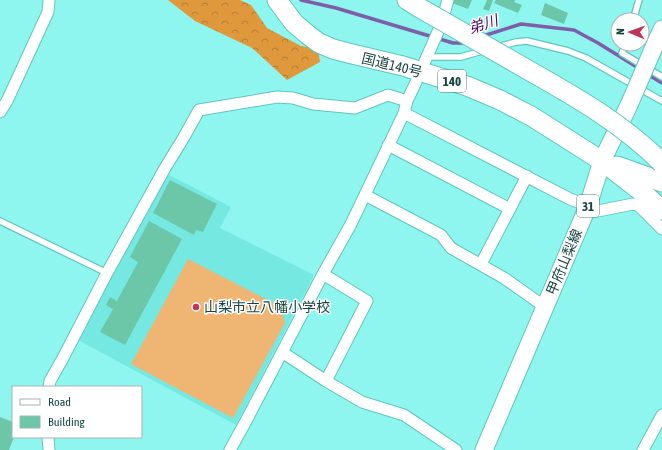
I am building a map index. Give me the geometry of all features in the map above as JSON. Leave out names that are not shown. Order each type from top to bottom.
[{"type":"highway","name":"国道140号","points":[[277,0],[294,23],[319,43],[348,54],[403,66],[467,86],[500,100],[531,116],[602,161]]},
{"type":"highway","points":[[414,4],[591,107],[626,131],[662,163]]},
{"type":"highway","points":[[602,161],[662,182]]},
{"type":"highway","points":[[602,161],[642,192],[662,210]]},
{"type":"main road","name":"甲府山梨線","points":[[484,450],[588,206],[602,161],[629,106],[662,29]]},
{"type":"street","points":[[0,112],[7,101],[48,12],[49,0]]},
{"type":"street","points":[[427,56],[441,25],[448,0]]},
{"type":"street","points":[[230,450],[351,224],[404,112],[407,101],[416,82]]},
{"type":"street","points":[[49,386],[50,381],[107,273],[199,110],[277,97],[293,98],[313,104],[355,108],[388,95],[407,101]]},
{"type":"street","points":[[404,112],[570,199],[598,211],[633,204],[639,206],[662,229]]},
{"type":"street","points":[[388,145],[510,209]]},
{"type":"street","points":[[481,264],[527,176]]},
{"type":"street","points":[[365,195],[441,235],[451,248],[504,278],[545,307]]},
{"type":"street","points":[[323,274],[367,301],[326,381]]},
{"type":"street","points":[[282,352],[326,381],[362,402],[404,415],[456,450]]},
{"type":"street","points":[[643,450],[662,415]]},
{"type":"street","points":[[48,438],[49,450]]},
{"type":"lane","points":[[635,12],[639,0]]},
{"type":"lane","points":[[427,56],[461,57],[516,42],[527,41],[568,50],[586,58],[662,101]]},
{"type":"lane","points":[[623,52],[622,54],[662,77]]},
{"type":"lane","points":[[0,221],[107,273]]},
{"type":"shaded area","name":"山梨市立八幡小学校","points":[[167,174],[231,207],[220,228],[314,275],[236,425],[78,340],[111,273]]},
{"type":"shaded area","points":[[188,259],[281,307],[285,323],[233,418],[131,364]]},
{"type":"green space","points":[[168,0],[240,0],[251,5],[267,28],[301,46],[318,49],[320,62],[287,80],[252,48],[195,21]]},
{"type":"building","points":[[453,0],[472,0],[468,9],[452,3]]},
{"type":"building","points":[[487,0],[493,0],[489,11],[483,9]]},
{"type":"building","points":[[496,0],[515,0],[514,2],[522,5],[518,13],[494,3]]},
{"type":"building","points":[[545,3],[568,13],[564,24],[541,15]]},
{"type":"building","points":[[170,180],[217,204],[203,232],[196,230],[194,235],[153,213]]},
{"type":"building","points":[[149,221],[182,239],[125,345],[100,332],[113,309],[106,305],[110,297],[117,301],[138,262],[130,257]]},
{"type":"building","points":[[0,417],[12,422],[12,438],[14,438],[9,450],[0,450]]},
{"type":"waterway","name":"弟川","points":[[301,0],[336,8],[453,43],[466,43]]},
{"type":"waterway","name":"弟川","points":[[483,36],[521,24],[574,30],[640,69]]},
{"type":"waterway","name":"弟川","points":[[647,74],[662,83]]},
{"type":"place","name":"山梨市立八幡小学校","points":[[196,307]]}]
